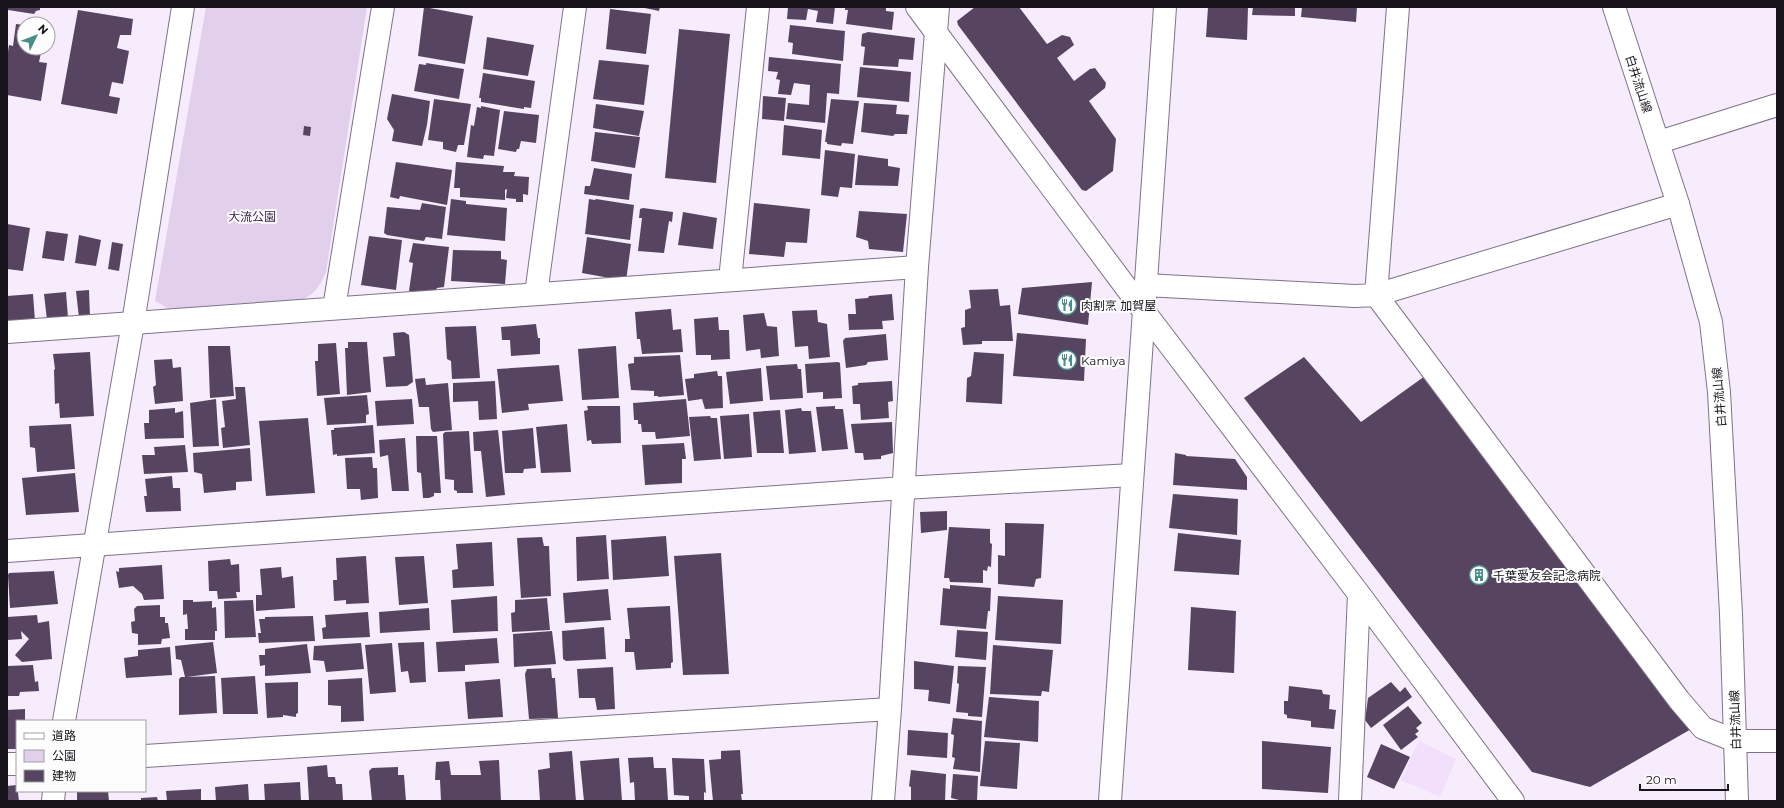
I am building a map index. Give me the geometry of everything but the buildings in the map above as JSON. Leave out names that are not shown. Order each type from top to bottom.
[{"type":"street","points":[[64,720],[133,323],[183,7]]},
{"type":"street","points":[[334,308],[383,7]]},
{"type":"street","points":[[536,294],[575,7]]},
{"type":"street","points":[[730,280],[758,7]]},
{"type":"street","points":[[917,7],[1513,801]]},
{"type":"street","points":[[883,801],[917,267],[938,7]]},
{"type":"street","points":[[1110,801],[1165,7]]},
{"type":"street","points":[[1398,7],[1376,295],[1679,700],[1703,728],[1736,741],[1777,741]]},
{"type":"street","name":"白井流山線","points":[[1614,7],[1678,204],[1711,322],[1719,392],[1736,741],[1737,801]]},
{"type":"street","points":[[1658,142],[1777,105]]},
{"type":"street","points":[[1145,285],[1355,296],[1376,295],[1678,204]]},
{"type":"street","points":[[7,332],[917,267]]},
{"type":"street","points":[[7,551],[904,488],[1132,475]]},
{"type":"street","points":[[1350,801],[1359,594]]},
{"type":"street","points":[[146,756],[890,709]]},
{"type":"shaded area","points":[[1419,741],[1456,759],[1440,797],[1401,780]]},
{"type":"green space","name":"大流公園","points":[[206,7],[367,7],[326,272],[316,290],[309,296],[299,301],[171,310],[155,301]]},
{"type":"place","name":"肉割烹 加賀屋","points":[[1067,305]]},
{"type":"place","name":"Kamiya","points":[[1067,360]]},
{"type":"place","name":"千葉愛友会記念病院","points":[[1479,575]]}]
